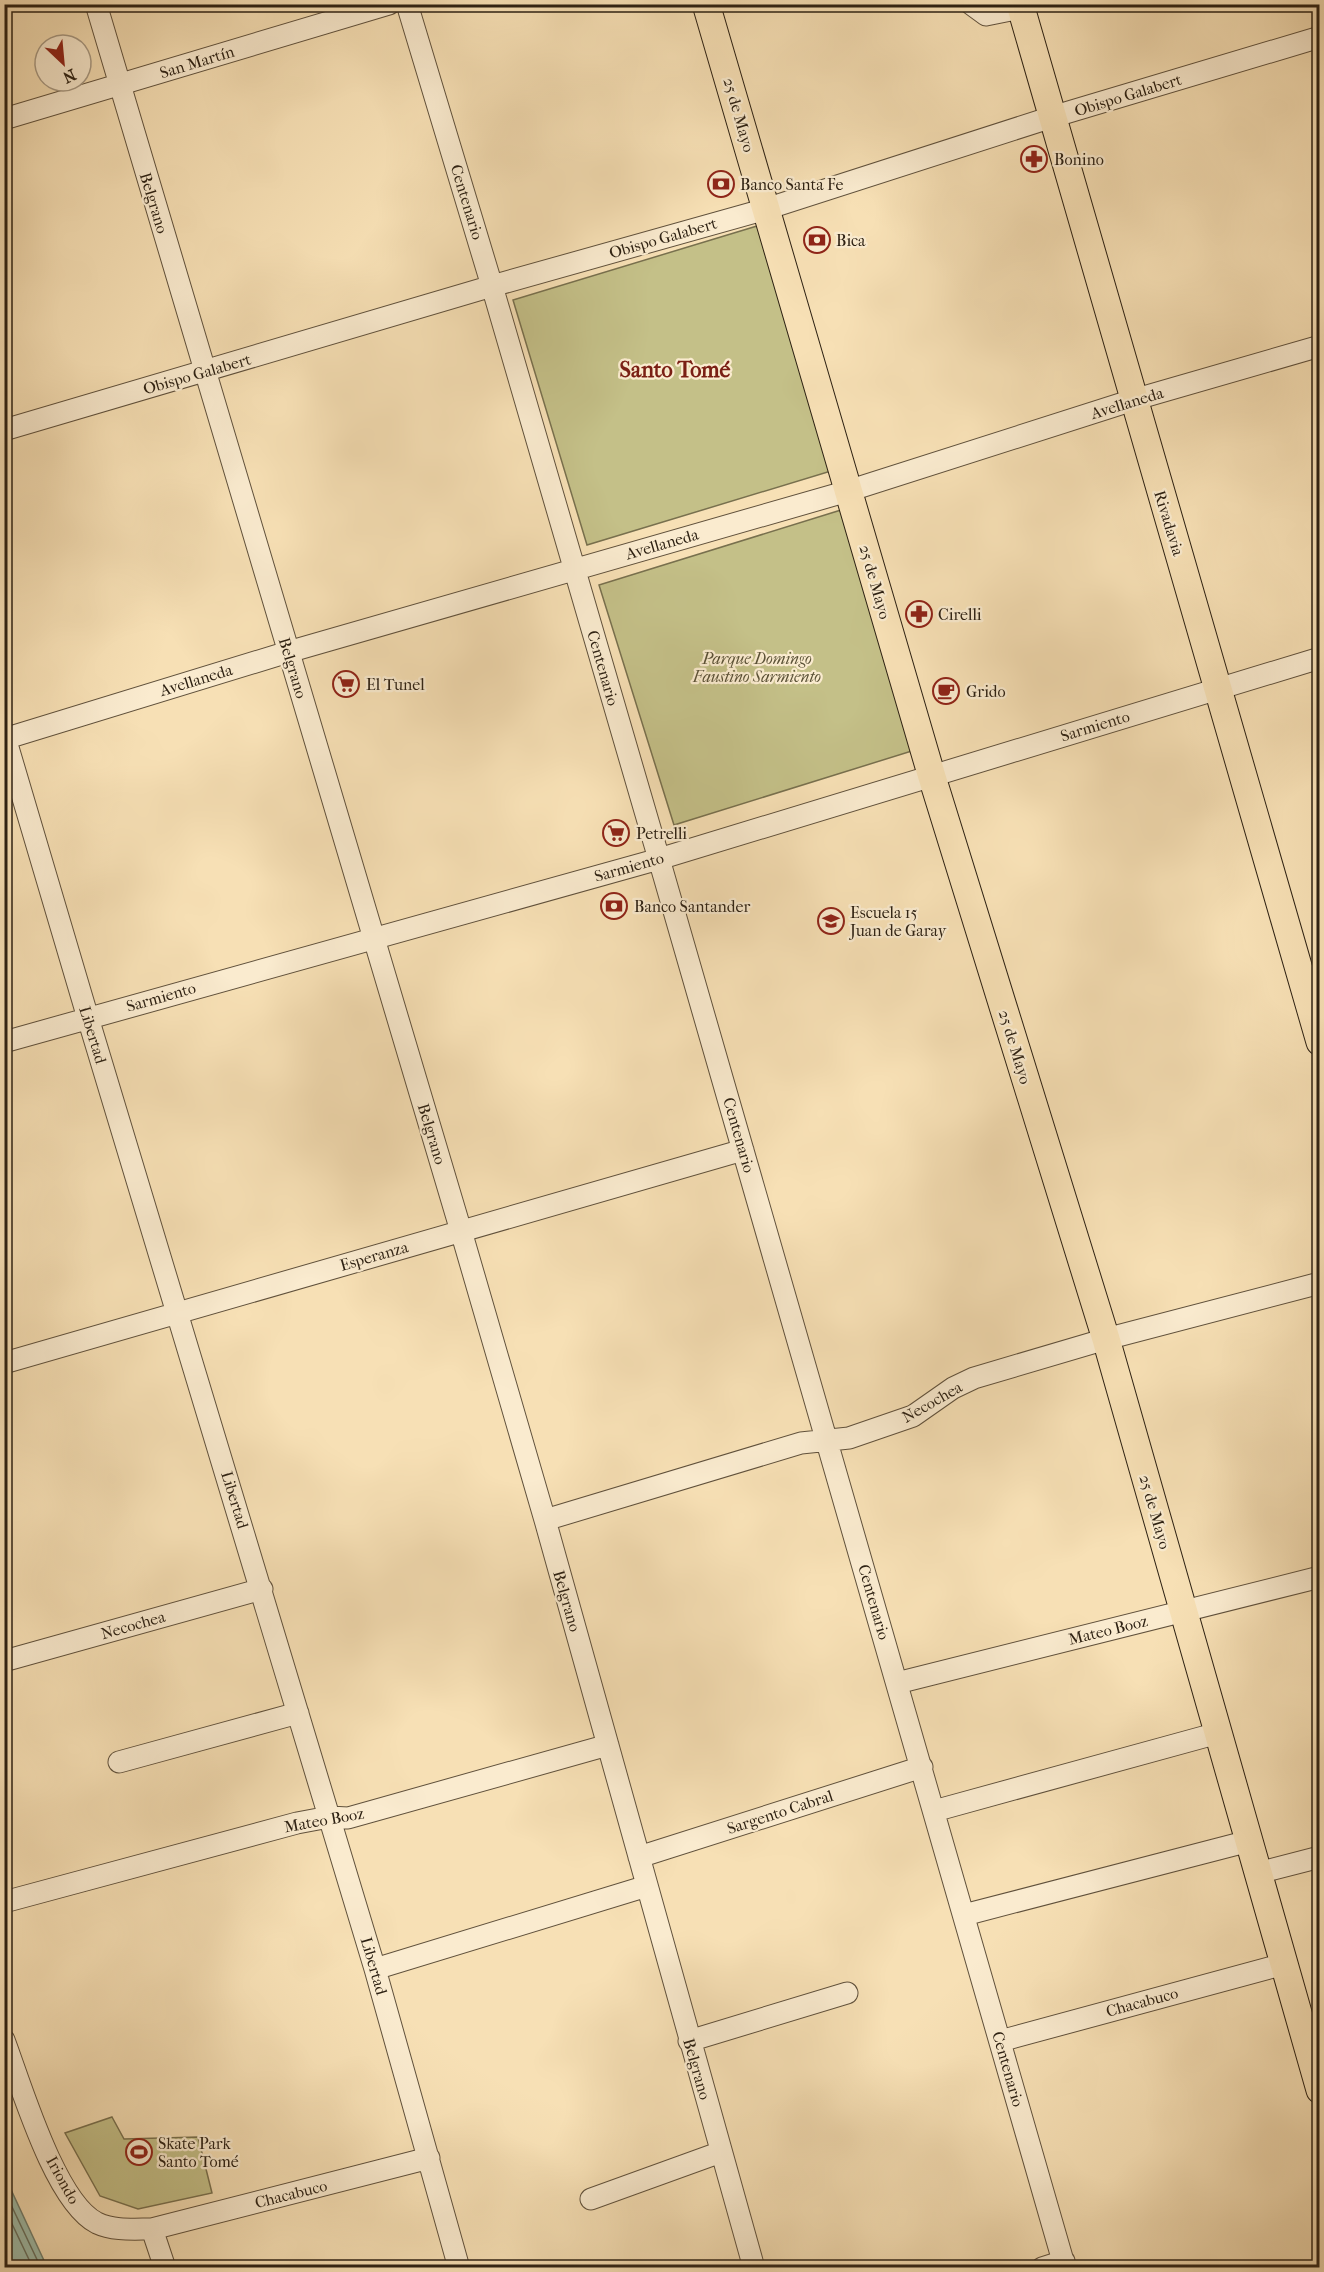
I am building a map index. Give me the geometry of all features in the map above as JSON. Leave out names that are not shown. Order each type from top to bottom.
[{"type":"main road","name":"25 de Mayo","points":[[706,4],[932,777],[1106,1339],[1317,2074]]},
{"type":"main road","name":"Rivadavia","points":[[1020,6],[1320,1042]]},
{"type":"street","name":"Belgrano","points":[[96,4],[545,1520],[754,2268]]},
{"type":"street","name":"San Martín","points":[[4,120],[389,4]]},
{"type":"street","name":"Centenario","points":[[407,4],[492,286],[659,859],[1064,2264]]},
{"type":"street","points":[[971,4],[986,15],[1020,6]]},
{"type":"street","name":"Obispo Galabert","points":[[4,430],[492,286],[766,209],[1052,117],[1320,37]]},
{"type":"street","name":"Avellaneda","points":[[5,737],[288,652],[848,491],[1133,400],[1320,346]]},
{"type":"street","name":"Sarmiento","points":[[4,1042],[373,937],[659,859],[1320,658]]},
{"type":"street","name":"Libertad","points":[[5,737],[375,1969],[459,2268]]},
{"type":"street","name":"Esperanza","points":[[4,1363],[743,1150]]},
{"type":"street","name":"Necochea","points":[[545,1520],[801,1443],[849,1438],[913,1416],[953,1388],[974,1378],[1106,1339],[1320,1283]]},
{"type":"street","name":"Mateo Booz","points":[[897,1683],[1320,1576]]},
{"type":"street","name":"Necochea","points":[[4,1660],[262,1589]]},
{"type":"street","points":[[119,1762],[298,1713]]},
{"type":"street","points":[[934,1810],[1218,1733]]},
{"type":"street","name":"Mateo Booz","points":[[4,1902],[297,1823],[329,1817],[348,1818],[608,1745]]},
{"type":"street","name":"Sargento Cabral","points":[[639,1857],[922,1767]]},
{"type":"street","points":[[964,1915],[1249,1841]]},
{"type":"street","points":[[1258,1873],[1320,1857]]},
{"type":"street","points":[[375,1969],[647,1886]]},
{"type":"street","name":"Chacabuco","points":[[1000,2041],[1284,1964]]},
{"type":"street","points":[[689,2041],[847,1993]]},
{"type":"street","name":"Iriondo","points":[[4,2040],[48,2153],[69,2197],[81,2212],[97,2223],[112,2228],[152,2229]]},
{"type":"street","points":[[591,2199],[721,2152]]},
{"type":"street","name":"Chacabuco","points":[[152,2229],[429,2158]]},
{"type":"street","points":[[152,2229],[165,2268]]},
{"type":"street","points":[[1042,2268],[1064,2264]]},
{"type":"green space","points":[[757,226],[831,471],[587,545],[513,300]]},
{"type":"green space","name":"Parque Domingo Faustino Sarmiento","points":[[841,510],[915,750],[674,825],[599,585]]},
{"type":"green space","name":"Skate Park Santo Tomé","points":[[112,2117],[124,2139],[198,2137],[212,2193],[138,2209],[100,2196],[65,2133]]},
{"type":"water","points":[[5,2172],[7,2181],[47,2267],[5,2267]]},
{"type":"place","name":"Bonino","points":[[1034,159]]},
{"type":"place","name":"Banco Santa Fe","points":[[721,184]]},
{"type":"place","name":"Bica","points":[[817,240]]},
{"type":"place","name":"Cirelli","points":[[919,614]]},
{"type":"place","name":"El Tunel","points":[[346,684]]},
{"type":"place","name":"Grido","points":[[946,691]]},
{"type":"place","name":"Petrelli","points":[[616,833]]},
{"type":"place","name":"Banco Santander","points":[[614,906]]},
{"type":"place","name":"Escuela 15 Juan de Garay","points":[[831,921]]},
{"type":"place","name":"Skate Park Santo Tomé","points":[[139,2152]]},
{"type":"district","name":"Santo Tomé","points":[[675,370]]}]
